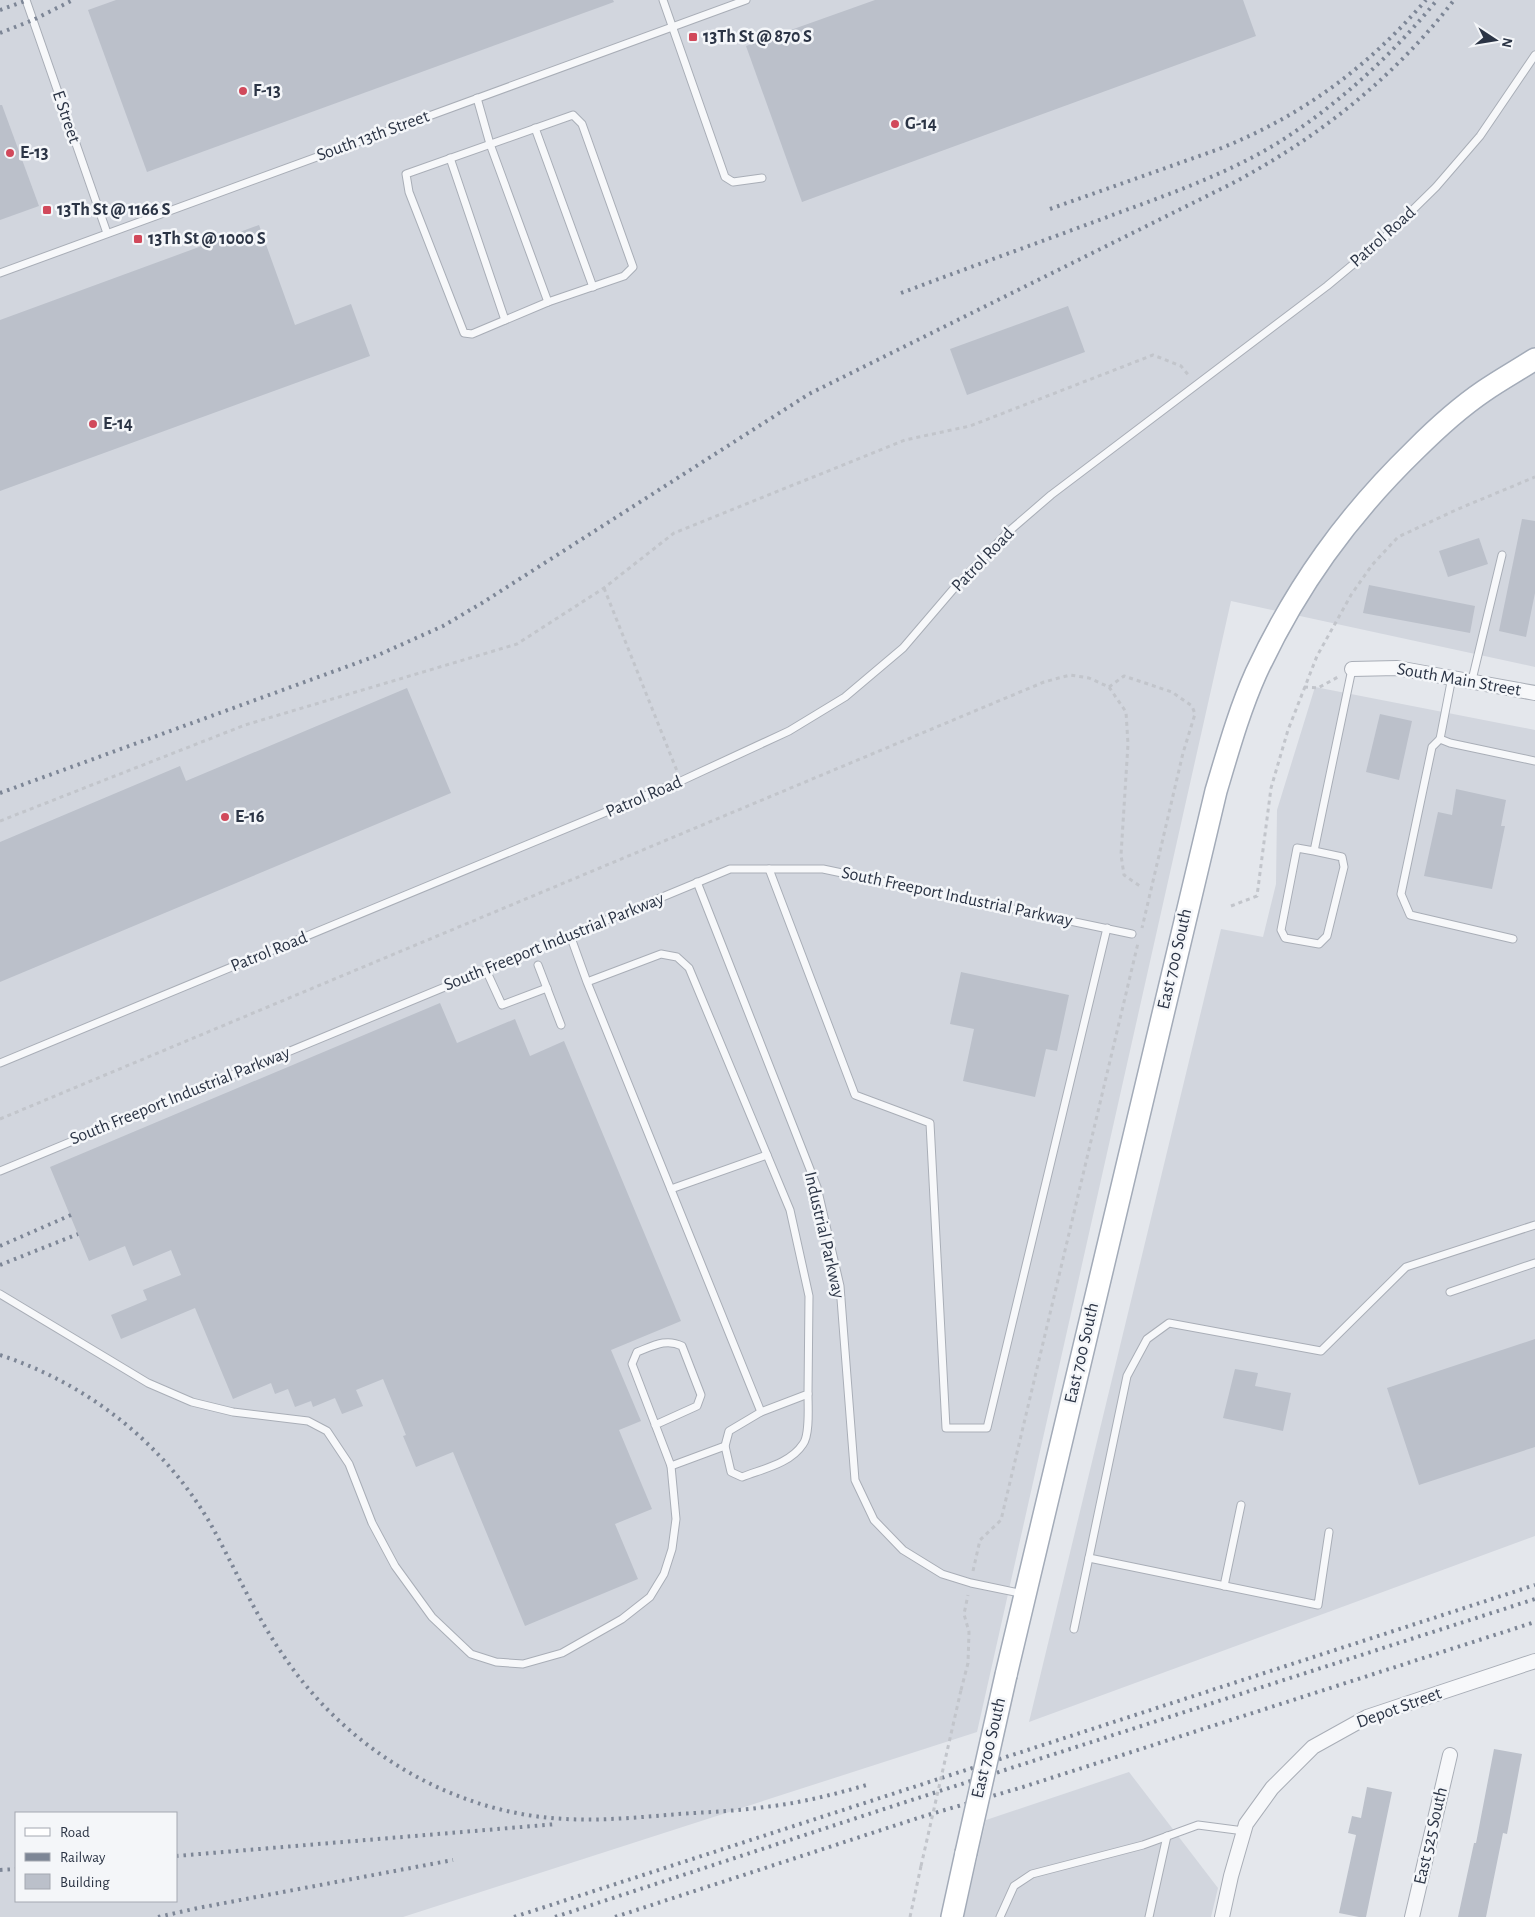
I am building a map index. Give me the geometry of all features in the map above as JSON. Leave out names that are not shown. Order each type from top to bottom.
[{"type":"main road","name":"East 700 South","points":[[952,1917],[1006,1675],[1216,791],[1237,720],[1279,626],[1308,577],[1347,523],[1390,473],[1437,428],[1483,392],[1535,359]]},
{"type":"street","name":"South Main Street","points":[[1352,669],[1397,668],[1472,680],[1535,693]]},
{"type":"street","name":"Depot Street","points":[[1222,1917],[1231,1876],[1246,1824],[1272,1788],[1313,1747],[1367,1717],[1535,1661]]},
{"type":"street","name":"East 525 South","points":[[1412,1917],[1450,1755]]},
{"type":"lane","name":"E Street","points":[[26,0],[107,233]]},
{"type":"lane","points":[[663,0],[725,177],[733,182],[762,178]]},
{"type":"lane","name":"South 13th Street","points":[[0,273],[746,0]]},
{"type":"lane","name":"Patrol Road","points":[[0,1063],[681,781],[789,731],[845,697],[903,648],[956,586],[1007,533],[1051,495],[1327,286],[1387,235],[1436,187],[1480,136],[1535,55]]},
{"type":"lane","points":[[477,98],[490,144],[548,302]]},
{"type":"lane","points":[[572,115],[582,124],[633,267],[624,276],[548,302],[472,334],[464,333],[409,192],[406,174],[535,128],[572,115]]},
{"type":"lane","points":[[535,128],[593,287]]},
{"type":"lane","points":[[450,158],[505,320]]},
{"type":"lane","points":[[1472,680],[1502,555]]},
{"type":"lane","points":[[1314,851],[1352,669]]},
{"type":"lane","points":[[1452,677],[1440,739],[1432,747],[1401,894],[1410,915],[1513,939]]},
{"type":"lane","points":[[1440,739],[1450,743],[1535,761]]},
{"type":"lane","points":[[1297,848],[1314,851],[1342,857],[1344,867],[1327,936],[1319,944],[1285,938],[1281,930],[1297,848]]},
{"type":"lane","name":"South Freeport Industrial Parkway","points":[[0,1171],[730,869],[823,869],[1132,934]]},
{"type":"lane","points":[[769,869],[855,1095],[930,1123],[946,1428],[987,1428],[1107,928]]},
{"type":"lane","name":"Industrial Parkway","points":[[697,882],[817,1188],[840,1286],[856,1480],[874,1520],[903,1550],[942,1574],[971,1583],[1025,1595]]},
{"type":"lane","points":[[570,935],[760,1412]]},
{"type":"lane","points":[[588,982],[661,954],[677,957],[689,968],[790,1210],[809,1296],[810,1337],[807,1429],[804,1444],[785,1460],[742,1476],[731,1472],[725,1446],[729,1432],[760,1412],[808,1394]]},
{"type":"lane","points":[[538,965],[561,1025]]},
{"type":"lane","points":[[486,970],[502,1005],[547,988]]},
{"type":"lane","points":[[671,1189],[767,1155]]},
{"type":"lane","points":[[1074,1629],[1127,1376],[1147,1339],[1169,1323],[1321,1351],[1406,1267],[1535,1224]]},
{"type":"lane","points":[[1450,1292],[1535,1263]]},
{"type":"lane","points":[[0,1294],[148,1383],[192,1402],[233,1412],[308,1421],[327,1431],[349,1464],[372,1523],[395,1566],[432,1617],[471,1654],[496,1662],[523,1664],[562,1653],[622,1619],[650,1597],[664,1574],[672,1549],[676,1519],[671,1466],[655,1425],[632,1364],[637,1352],[672,1341],[682,1346],[701,1395],[696,1406],[655,1425]]},
{"type":"lane","points":[[671,1466],[725,1446]]},
{"type":"lane","points":[[1224,1586],[1241,1505]]},
{"type":"lane","points":[[1089,1558],[1318,1606],[1329,1532]]},
{"type":"lane","points":[[1000,1917],[1014,1886],[1032,1874],[1167,1836],[1198,1825],[1244,1831]]},
{"type":"lane","points":[[1150,1917],[1167,1836]]},
{"type":"path","points":[[0,821],[245,725],[517,644],[604,588],[674,533],[904,440],[970,426],[1154,355],[1181,366],[1197,385]]},
{"type":"path","points":[[1231,906],[1257,896],[1271,788],[1288,730],[1324,640],[1351,595],[1372,565],[1398,537],[1458,509],[1535,477]]},
{"type":"path","points":[[604,588],[681,781]]},
{"type":"path","points":[[1304,687],[1318,688],[1352,669]]},
{"type":"path","points":[[0,1119],[1044,682],[1070,675],[1089,678],[1109,687],[1126,712],[1128,744],[1121,855],[1124,875],[1140,886]]},
{"type":"path","points":[[1109,687],[1124,676],[1172,692],[1192,706],[1195,714],[1183,754],[1141,930]]},
{"type":"path","points":[[980,1540],[1001,1520],[1139,940]]},
{"type":"path","points":[[910,1917],[968,1663],[969,1632],[964,1614]]},
{"type":"shaded area","points":[[0,0],[1535,0],[1535,667],[1231,601],[977,1732],[403,1917],[0,1917]]},
{"type":"shaded area","points":[[1315,687],[1535,730],[1535,1536],[1029,1722],[1221,929],[1263,937],[1276,884],[1277,810]]},
{"type":"shaded area","points":[[1129,1772],[1218,1888],[1211,1917],[964,1917],[986,1820]]},
{"type":"building","name":"F-13","points":[[116,0],[613,0],[614,2],[147,172],[88,10]]},
{"type":"building","name":"G-14","points":[[875,0],[1243,0],[1256,36],[802,202],[746,46]]},
{"type":"building","name":"E-13","points":[[0,105],[2,105],[39,206],[0,220]]},
{"type":"building","name":"E-14","points":[[259,225],[295,325],[351,304],[370,356],[0,491],[0,320]]},
{"type":"building","points":[[1068,306],[1085,352],[967,395],[950,349]]},
{"type":"building","points":[[1522,519],[1535,521],[1535,593],[1526,637],[1499,631]]},
{"type":"building","points":[[1479,538],[1488,564],[1448,577],[1439,551]]},
{"type":"building","points":[[1369,585],[1475,606],[1470,633],[1363,613]]},
{"type":"building","name":"E-16","points":[[407,688],[451,793],[0,982],[0,842],[180,766],[186,781]]},
{"type":"building","points":[[1380,714],[1412,721],[1399,780],[1366,772]]},
{"type":"building","points":[[1456,789],[1506,800],[1501,826],[1505,826],[1492,889],[1424,876],[1438,812],[1452,815]]},
{"type":"building","points":[[961,972],[1069,995],[1057,1051],[1046,1049],[1035,1097],[963,1081],[974,1029],[950,1024]]},
{"type":"building","points":[[440,1003],[457,1043],[515,1019],[530,1056],[564,1041],[681,1321],[611,1350],[641,1421],[619,1430],[652,1509],[615,1524],[638,1579],[525,1626],[453,1452],[416,1467],[403,1436],[406,1435],[383,1379],[356,1390],[363,1406],[342,1414],[335,1398],[313,1407],[311,1401],[295,1407],[288,1389],[275,1394],[271,1383],[233,1399],[195,1308],[121,1339],[111,1315],[147,1300],[143,1290],[181,1275],[171,1250],[133,1266],[125,1246],[89,1261],[50,1167]]},
{"type":"building","points":[[1535,1339],[1535,1447],[1419,1485],[1387,1388]]},
{"type":"building","points":[[1235,1369],[1258,1373],[1255,1386],[1291,1393],[1283,1431],[1223,1418]]},
{"type":"building","points":[[1494,1749],[1522,1754],[1507,1834],[1503,1833],[1486,1917],[1458,1917],[1474,1843],[1476,1843]]},
{"type":"building","points":[[1367,1787],[1392,1792],[1366,1917],[1359,1917],[1339,1913],[1356,1835],[1348,1833],[1352,1816],[1361,1818]]},
{"type":"railway","points":[[0,10],[28,0]]},
{"type":"railway","points":[[0,33],[33,20],[73,0]]},
{"type":"railway","points":[[1050,209],[1219,149],[1278,121],[1331,88],[1356,68],[1404,25],[1426,0]]},
{"type":"railway","points":[[901,293],[1182,189],[1244,162],[1284,139],[1346,93],[1385,58],[1437,0]]},
{"type":"railway","points":[[0,793],[376,656],[443,626],[809,394],[1231,184],[1294,147],[1353,104],[1380,80],[1431,28],[1454,0]]},
{"type":"railway","points":[[0,1246],[71,1215]]},
{"type":"railway","points":[[0,1265],[78,1234]]},
{"type":"railway","points":[[0,1355],[32,1367],[63,1382],[93,1400],[146,1442],[170,1467],[191,1494],[210,1523],[273,1640],[309,1689],[338,1720],[370,1747],[405,1770],[443,1790],[483,1804],[524,1814],[566,1819],[594,1819],[733,1810],[778,1805],[805,1801],[870,1784]]},
{"type":"railway","points":[[514,1917],[1535,1585]]},
{"type":"railway","points":[[555,1917],[1535,1599]]},
{"type":"railway","points":[[615,1917],[921,1817],[1023,1787],[1535,1622]]},
{"type":"railway","points":[[178,1856],[557,1824]]},
{"type":"railway","points":[[158,1917],[453,1860]]},
{"type":"railway","points":[[0,1870],[15,1869]]},
{"type":"place","name":"13Th St @ 870 S","points":[[693,37]]},
{"type":"place","name":"F-13","points":[[243,91]]},
{"type":"place","name":"G-14","points":[[895,124]]},
{"type":"place","name":"E-13","points":[[10,153]]},
{"type":"place","name":"13Th St @ 1166 S","points":[[47,210]]},
{"type":"place","name":"13Th St @ 1000 S","points":[[138,239]]},
{"type":"place","name":"E-14","points":[[93,424]]},
{"type":"place","name":"E-16","points":[[225,817]]}]
